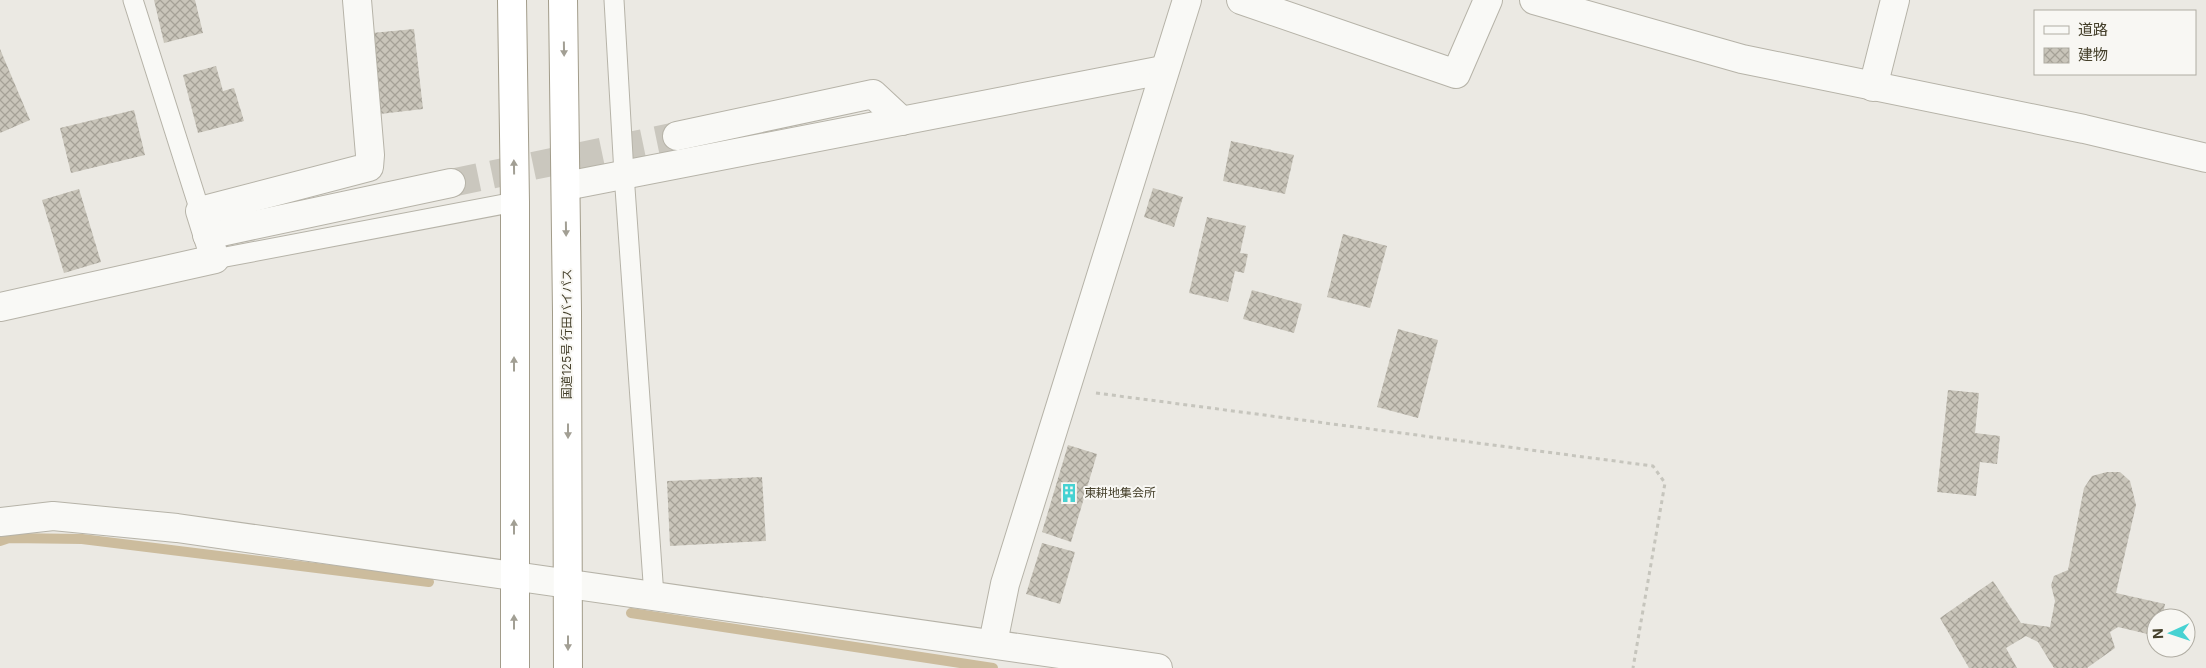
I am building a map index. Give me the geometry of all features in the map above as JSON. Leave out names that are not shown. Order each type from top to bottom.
[{"type":"highway","points":[[512,0],[515,202],[515,668]]},
{"type":"highway","name":"国道125号 行田バイパス","points":[[563,0],[569,583],[568,668]]},
{"type":"street","points":[[0,307],[207,235],[369,167],[370,155],[356,0]]},
{"type":"street","points":[[993,643],[1005,584],[1163,70],[1187,0]]},
{"type":"street","points":[[1241,0],[1456,74],[1488,0]]},
{"type":"street","points":[[1534,0],[1742,59],[2084,129],[2206,158]]},
{"type":"street","points":[[1873,87],[1895,0]]},
{"type":"street","points":[[566,186],[1163,70]]},
{"type":"street","points":[[677,136],[873,94],[902,121]]},
{"type":"street","points":[[207,235],[451,183]]},
{"type":"street","points":[[0,522],[53,516],[177,528],[1158,668]]},
{"type":"lane","points":[[133,0],[207,235],[515,202]]},
{"type":"lane","points":[[614,0],[624,174],[654,596]]},
{"type":"path","points":[[1065,389],[1653,466],[1665,483],[1633,668]]},
{"type":"building","points":[[154,0],[195,0],[203,33],[164,43]]},
{"type":"building","points":[[414,29],[423,109],[380,114],[372,33]]},
{"type":"building","points":[[0,49],[30,120],[0,133]]},
{"type":"building","points":[[216,66],[223,91],[234,88],[244,121],[198,133],[183,75]]},
{"type":"building","points":[[134,110],[145,155],[71,173],[60,128]]},
{"type":"building","points":[[1231,141],[1294,155],[1285,194],[1223,181]]},
{"type":"building","points":[[1153,188],[1183,197],[1174,227],[1144,217]]},
{"type":"building","points":[[79,189],[101,262],[64,273],[42,200]]},
{"type":"building","points":[[1207,217],[1246,226],[1240,253],[1248,254],[1244,273],[1235,271],[1228,302],[1189,293]]},
{"type":"building","points":[[1343,234],[1387,246],[1370,308],[1327,297]]},
{"type":"building","points":[[1252,290],[1302,304],[1294,333],[1243,319]]},
{"type":"building","points":[[1398,329],[1438,340],[1418,418],[1377,407]]},
{"type":"building","points":[[1948,390],[1979,393],[1975,433],[2000,436],[1997,464],[1980,462],[1976,496],[1937,492]]},
{"type":"building","name":"東耕地集会所","points":[[1068,445],[1097,454],[1071,542],[1042,532]]},
{"type":"building","points":[[2107,472],[2120,472],[2130,481],[2136,505],[2116,593],[2165,604],[2164,608],[2146,608],[2146,634],[2118,627],[2110,632],[2115,648],[2087,668],[2054,668],[2038,642],[2026,636],[2006,648],[2017,668],[1969,668],[1940,618],[1993,581],[2021,623],[2050,627],[2055,601],[2051,585],[2054,576],[2068,570],[2084,488],[2092,476]]},
{"type":"building","points":[[762,477],[766,541],[670,546],[667,481]]},
{"type":"building","points":[[1042,543],[1075,552],[1060,604],[1026,594]]},
{"type":"waterway","points":[[0,541],[9,538],[82,539],[429,582]]},
{"type":"waterway","points":[[631,613],[993,668]]},
{"type":"tunnel","points":[[451,183],[677,136]]},
{"type":"place","name":"東耕地集会所","points":[[1069,493]]}]
